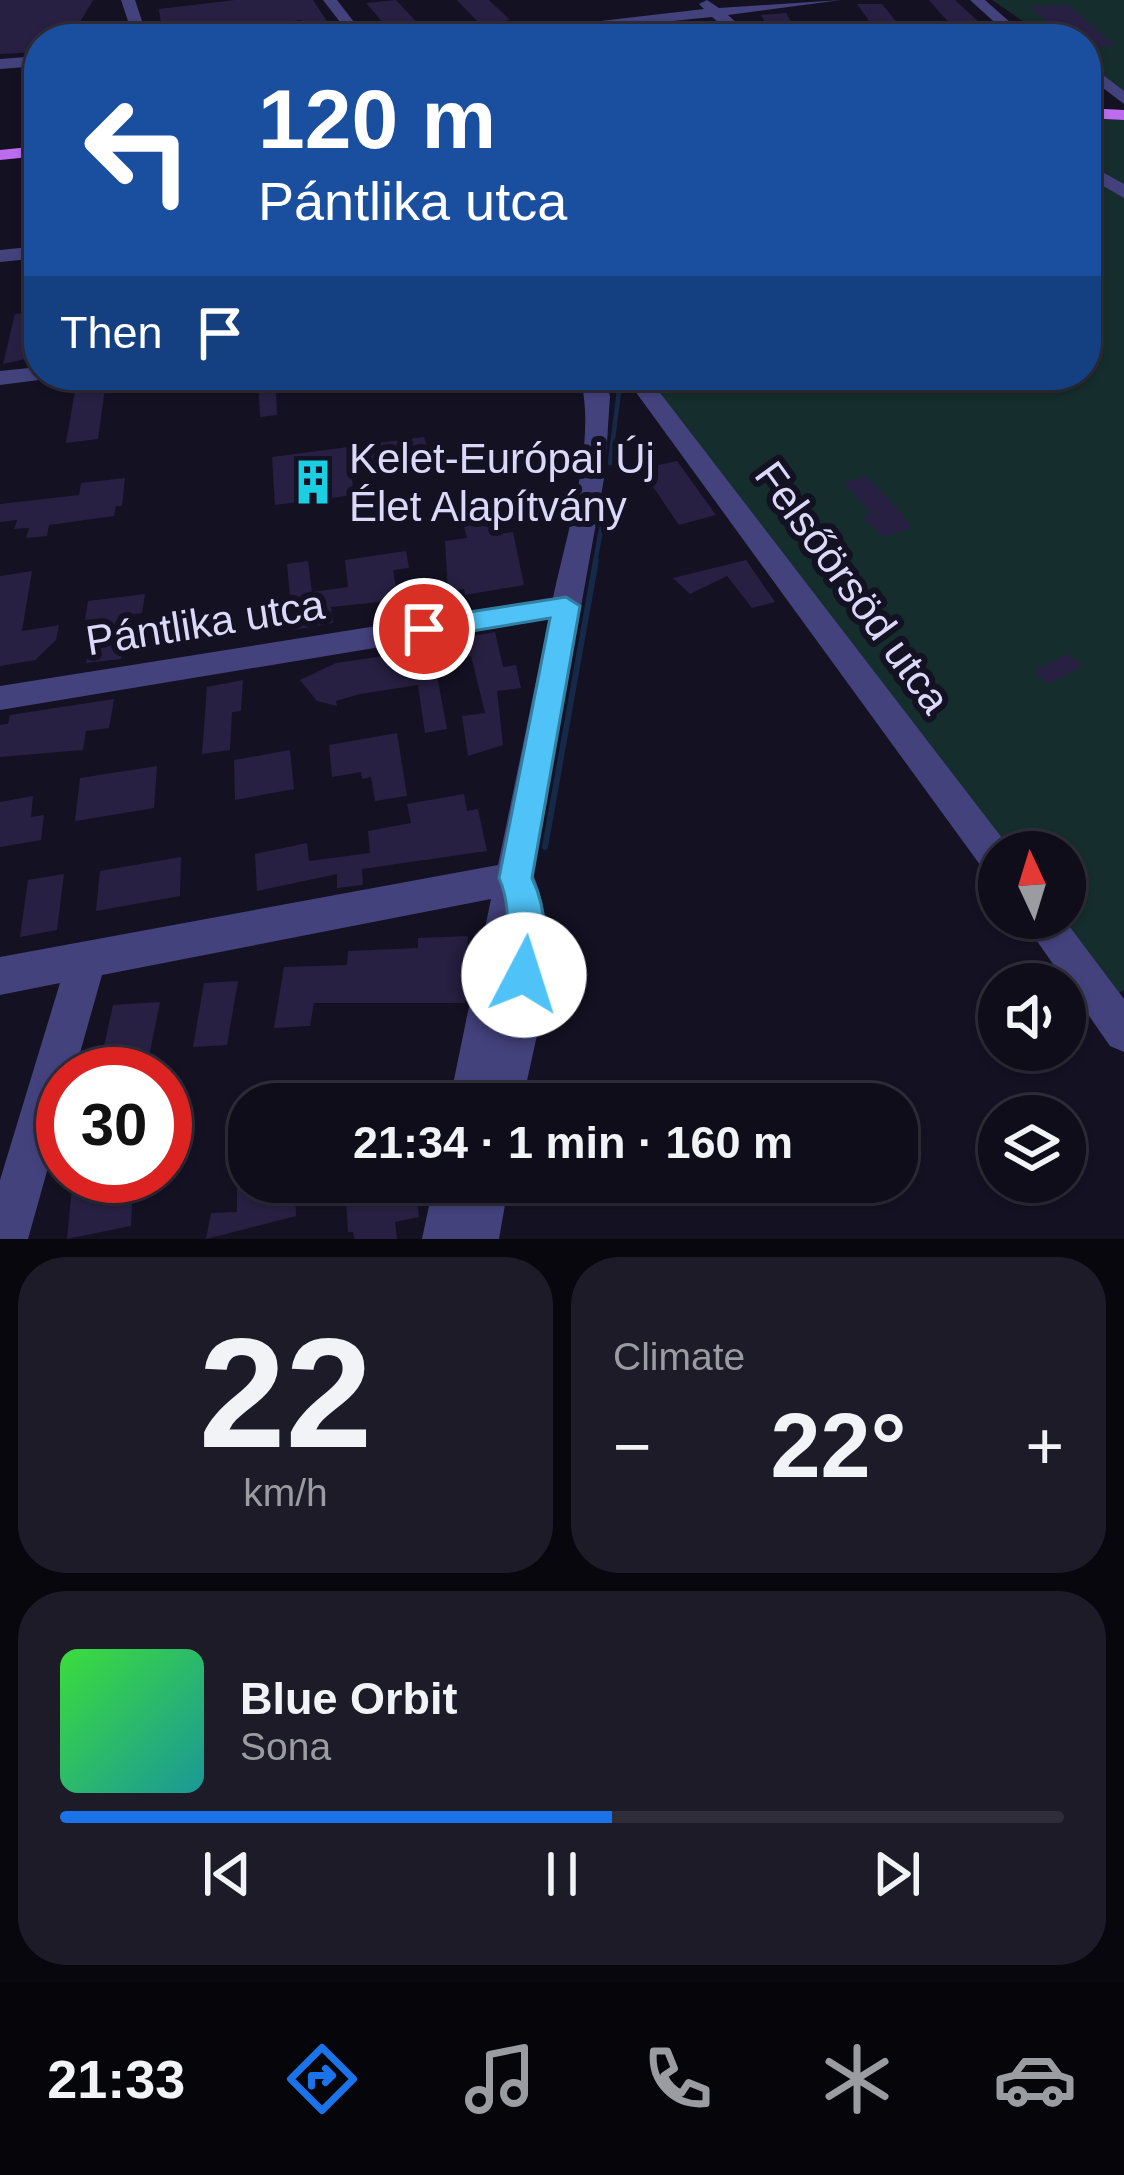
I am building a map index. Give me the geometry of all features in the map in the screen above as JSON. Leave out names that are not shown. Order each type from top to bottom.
[{"type":"street","points":[[330,0],[348,24]]},
{"type":"street","points":[[702,0],[730,24]]},
{"type":"street","points":[[593,24],[834,0]]},
{"type":"street","points":[[976,0],[1004,24]]},
{"type":"street","points":[[474,1083],[592,473],[596,390]]},
{"type":"street","name":"Felsőörsöd utca","points":[[643,390],[978,834]]},
{"type":"street","name":"Pántlika utca","points":[[0,698],[566,606]]},
{"type":"street","points":[[0,976],[516,878]]},
{"type":"street","points":[[505,1083],[530,939],[528,904],[516,878]]},
{"type":"street","points":[[1055,939],[1124,1032]]},
{"type":"street","points":[[5,1239],[86,961]]},
{"type":"street","points":[[445,1239],[452,1203]]},
{"type":"street","points":[[476,1239],[483,1203]]},
{"type":"green space","points":[[992,0],[1124,0],[1124,95],[1101,77],[1101,24],[1027,24]]},
{"type":"green space","points":[[1101,118],[1124,120],[1124,990],[1107,999],[1086,971],[1086,963],[1080,963],[1062,939],[1086,939],[1086,831],[983,831],[649,390],[1101,390]]},
{"type":"building","points":[[0,0],[93,0],[79,24],[24,24],[24,53],[0,54]]},
{"type":"building","points":[[235,0],[313,0],[329,24],[303,24],[301,20],[161,24],[159,9]]},
{"type":"building","points":[[396,0],[418,24],[384,24],[366,3]]},
{"type":"building","points":[[457,0],[489,0],[510,20],[480,24]]},
{"type":"building","points":[[929,0],[955,0],[981,24],[950,24]]},
{"type":"building","points":[[857,4],[882,4],[898,24],[871,24]]},
{"type":"building","points":[[1068,5],[1090,24],[1052,24],[1028,7]]},
{"type":"building","points":[[786,13],[793,24],[766,24],[761,15]]},
{"type":"building","points":[[1101,33],[1116,46],[1101,47]]},
{"type":"building","points":[[24,313],[24,359],[3,364],[15,314]]},
{"type":"building","points":[[75,390],[105,390],[98,439],[66,443]]},
{"type":"building","points":[[259,390],[286,390],[276,391],[277,415],[260,417]]},
{"type":"building","name":"Kelet-Európai Új Élet Alapítvány","points":[[424,437],[431,458],[351,469],[354,495],[275,505],[272,457]]},
{"type":"building","points":[[677,461],[716,515],[679,525],[641,469]]},
{"type":"building","points":[[866,476],[912,528],[882,537],[862,516],[872,513],[844,483]]},
{"type":"building","points":[[125,478],[122,506],[116,506],[114,516],[49,525],[47,536],[26,538],[29,528],[14,529],[17,520],[0,522],[0,504],[79,495],[81,483]]},
{"type":"building","points":[[484,509],[491,535],[513,532],[524,585],[465,595],[464,589],[448,591],[445,541],[467,538],[460,512]]},
{"type":"building","points":[[406,551],[409,568],[393,570],[398,600],[331,607],[333,623],[293,630],[287,564],[308,561],[312,592],[348,587],[345,560]]},
{"type":"building","points":[[746,560],[775,602],[752,608],[727,576],[690,594],[673,578]]},
{"type":"building","points":[[32,571],[22,631],[59,625],[56,640],[35,660],[0,666],[0,576]]},
{"type":"building","points":[[145,594],[142,613],[127,615],[121,659],[86,663],[94,619],[85,620],[88,601]]},
{"type":"building","points":[[225,608],[225,636],[187,641],[188,613]]},
{"type":"building","points":[[495,632],[503,667],[516,665],[521,688],[497,691],[503,745],[468,756],[462,716],[485,713],[471,656],[463,657],[460,638]]},
{"type":"building","points":[[432,649],[447,729],[425,733],[418,685],[360,694],[336,701],[337,706],[317,701],[300,680],[336,663]]},
{"type":"building","points":[[1068,654],[1083,666],[1048,684],[1034,671]]},
{"type":"building","points":[[243,680],[241,711],[232,712],[230,750],[202,754],[207,687]]},
{"type":"building","points":[[114,699],[109,728],[86,731],[83,750],[0,757],[0,725],[8,724],[10,715]]},
{"type":"building","points":[[397,733],[407,796],[375,801],[371,777],[362,779],[361,772],[332,777],[329,745]]},
{"type":"building","points":[[290,750],[294,789],[235,800],[234,760]]},
{"type":"building","points":[[157,766],[154,808],[75,821],[80,778]]},
{"type":"building","points":[[464,794],[467,811],[478,809],[487,851],[362,869],[363,885],[337,888],[337,874],[257,891],[255,854],[307,843],[309,861],[370,853],[368,831],[411,823],[407,804]]},
{"type":"building","points":[[33,796],[31,817],[44,815],[41,840],[0,847],[0,802]]},
{"type":"building","points":[[181,857],[180,896],[96,911],[100,871]]},
{"type":"building","points":[[64,874],[57,930],[20,937],[28,880]]},
{"type":"building","points":[[468,936],[465,1003],[314,1003],[310,1026],[274,1028],[284,967],[347,965],[348,951],[418,948],[418,938]]},
{"type":"building","points":[[238,981],[227,1045],[193,1047],[204,983]]},
{"type":"building","points":[[160,1002],[151,1047],[104,1047],[113,1005]]},
{"type":"building","points":[[70,1203],[132,1203],[131,1226],[67,1239]]},
{"type":"building","points":[[237,1203],[296,1203],[296,1216],[206,1239],[211,1213],[237,1212]]},
{"type":"building","points":[[346,1203],[418,1203],[419,1217],[395,1222],[397,1239],[354,1239],[353,1232],[348,1232]]},
{"type":"waterway","points":[[610,463],[619,390]]},
{"type":"waterway","points":[[595,563],[607,496]]},
{"type":"waterway","points":[[545,847],[596,560]]},
{"type":"place","name":"Kelet-Európai Új Élet Alapítvány","points":[[313,482]]},
{"type":"route","points":[[424,629],[566,606],[516,878],[528,904],[530,939],[524,975]]}]
